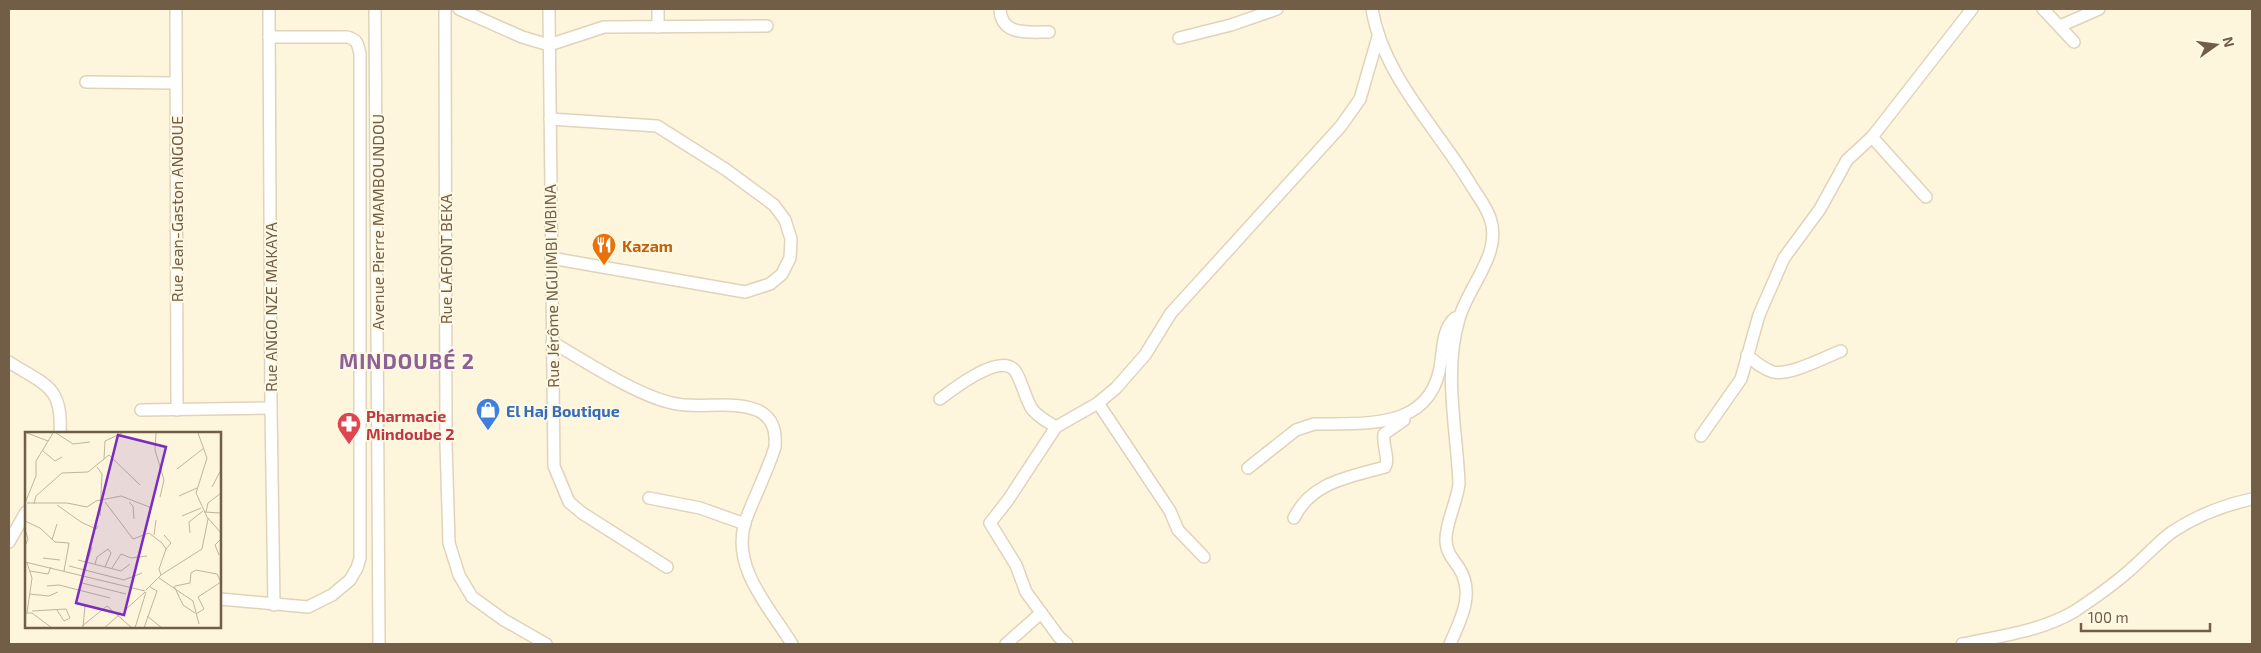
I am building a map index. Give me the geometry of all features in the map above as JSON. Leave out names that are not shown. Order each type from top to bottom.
[{"type":"street","name":"Rue Jean-Gaston ANGOUE","points":[[176,9],[177,410]]},
{"type":"street","name":"Rue ANGO NZE MAKAYA","points":[[269,9],[274,605]]},
{"type":"street","name":"Avenue Pierre MAMBOUNDOU","points":[[375,9],[379,644]]},
{"type":"street","name":"Rue LAFONT BEKA","points":[[445,9],[447,477],[449,542],[459,575],[472,596],[504,620],[546,644]]},
{"type":"street","points":[[459,9],[522,37],[549,45],[604,27],[767,26]]},
{"type":"street","name":"Rue Jérôme NGUIMBI MBINA","points":[[549,9],[554,458],[562,489],[569,502],[582,513],[667,567]]},
{"type":"street","points":[[658,9],[658,27]]},
{"type":"street","points":[[1000,9],[1004,24],[1012,30],[1049,32]]},
{"type":"street","points":[[1179,38],[1231,25],[1277,9]]},
{"type":"street","points":[[1372,9],[1378,37],[1413,100],[1463,172],[1490,218],[1494,238],[1491,249],[1460,314],[1452,360],[1459,484],[1457,500],[1445,538],[1450,555],[1464,576],[1468,594],[1461,620],[1450,644]]},
{"type":"street","points":[[1701,436],[1741,379],[1759,315],[1784,258],[1820,209],[1846,160],[1872,137],[1972,9]]},
{"type":"street","points":[[2043,9],[2074,42]]},
{"type":"street","points":[[2060,26],[2099,9]]},
{"type":"street","points":[[221,599],[274,605],[308,606],[320,602],[350,580],[358,568],[360,558],[360,54],[358,44],[354,39],[269,37]]},
{"type":"street","points":[[1067,644],[1026,592],[1016,565],[990,523],[1008,500],[1056,428],[1098,402],[1116,388],[1144,355],[1171,313],[1354,110],[1363,89],[1378,37]]},
{"type":"street","points":[[86,82],[175,83]]},
{"type":"street","points":[[550,119],[657,126],[733,174],[774,205],[785,220],[791,239],[790,258],[782,274],[770,284],[758,290],[745,292],[551,258]]},
{"type":"street","points":[[1872,137],[1926,197]]},
{"type":"street","points":[[1248,468],[1296,430],[1314,424],[1373,424],[1404,416],[1416,408],[1432,388],[1439,374],[1446,334],[1451,322],[1460,314]]},
{"type":"street","points":[[552,342],[663,401],[688,405],[751,408],[761,412],[771,421],[776,434],[775,447],[745,524],[742,548],[745,565],[792,644]]},
{"type":"street","points":[[1747,354],[1758,365],[1775,372],[1792,370],[1841,350]]},
{"type":"street","points":[[9,362],[54,391],[59,406],[60,432]]},
{"type":"street","points":[[940,398],[968,379],[992,368],[1005,365],[1013,368],[1034,411],[1056,428]]},
{"type":"street","points":[[1098,402],[1170,511],[1178,530],[1204,557]]},
{"type":"street","points":[[142,410],[271,408]]},
{"type":"street","points":[[1294,518],[1299,507],[1313,492],[1337,481],[1385,467],[1387,461],[1383,442],[1384,434],[1404,420],[1404,416]]},
{"type":"street","points":[[649,498],[700,508],[745,524]]},
{"type":"street","points":[[1962,644],[2049,624],[2074,611],[2097,595],[2128,572],[2170,533],[2186,523],[2230,504],[2252,499]]},
{"type":"street","points":[[9,542],[25,514]]},
{"type":"street","points":[[1006,644],[1041,613]]},
{"type":"place","name":"Kazam","points":[[604,266]]},
{"type":"place","name":"El Haj Boutique","points":[[488,431]]},
{"type":"place","name":"Pharmacie Mindoube 2","points":[[349,445]]},
{"type":"district","name":"MINDOUBÉ 2","points":[[407,360]]}]
